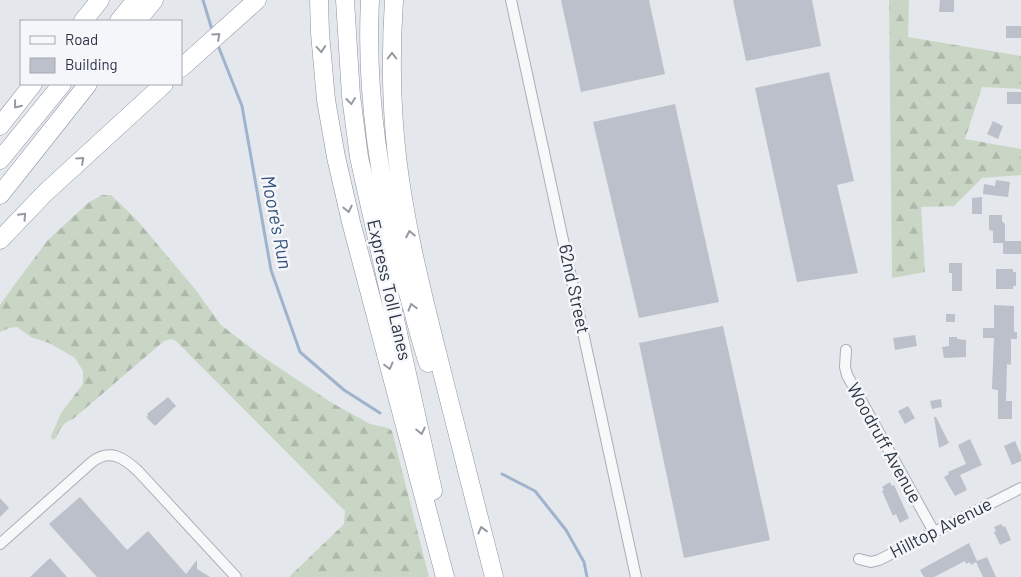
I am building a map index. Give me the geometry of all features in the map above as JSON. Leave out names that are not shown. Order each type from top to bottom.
[{"type":"highway","points":[[84,20],[100,0]]},
{"type":"highway","points":[[120,20],[136,0]]},
{"type":"highway","points":[[139,20],[154,0]]},
{"type":"highway","points":[[182,67],[257,0]]},
{"type":"highway","points":[[320,0],[320,33],[326,100],[336,157],[351,222],[445,577]]},
{"type":"highway","name":"Express Toll Lanes","points":[[345,0],[350,96],[359,157],[452,577]]},
{"type":"highway","name":"Express Toll Lanes","points":[[370,0],[368,47],[371,94],[376,148],[383,192],[399,261],[426,357],[458,435]]},
{"type":"highway","points":[[394,0],[392,28],[393,100],[396,145],[404,207],[423,294],[494,577]]},
{"type":"highway","points":[[0,126],[32,85]]},
{"type":"highway","points":[[0,160],[61,85]]},
{"type":"highway","points":[[0,178],[73,85]]},
{"type":"highway","points":[[0,196],[87,85]]},
{"type":"highway","points":[[0,240],[45,193],[163,85]]},
{"type":"street","name":"62nd Street","points":[[511,0],[636,577]]},
{"type":"street","name":"Woodruff Avenue","points":[[846,350],[845,367],[847,375],[934,532]]},
{"type":"street","points":[[0,544],[92,462],[97,458],[111,454],[127,461],[236,577]]},
{"type":"street","name":"Hilltop Avenue","points":[[859,559],[871,562],[879,560],[1021,488]]},
{"type":"green space","points":[[889,0],[909,0],[908,37],[1021,56],[1021,89],[982,87],[965,139],[1021,149],[1021,175],[982,178],[954,206],[921,207],[925,272],[892,278]]},
{"type":"green space","points":[[102,195],[111,195],[136,219],[195,289],[221,325],[263,357],[332,403],[370,424],[388,428],[392,431],[429,577],[289,577],[344,524],[345,511],[176,341],[171,339],[164,341],[73,419],[64,424],[56,438],[52,440],[51,436],[61,413],[83,384],[83,371],[75,358],[49,343],[31,337],[17,327],[0,332],[0,305],[48,240],[88,203]]},
{"type":"building","points":[[561,0],[649,0],[665,74],[581,92]]},
{"type":"building","points":[[733,0],[812,0],[821,46],[746,61]]},
{"type":"building","points":[[940,0],[954,0],[954,12],[939,12]]},
{"type":"building","points":[[1006,26],[1021,26],[1021,38],[1006,38]]},
{"type":"building","points":[[829,72],[854,181],[837,185],[858,273],[797,282],[755,88]]},
{"type":"building","points":[[1007,92],[1021,92],[1021,104],[1007,104]]},
{"type":"building","points":[[675,104],[719,302],[639,318],[593,122]]},
{"type":"building","points":[[993,121],[1003,126],[998,139],[987,134]]},
{"type":"building","points":[[996,180],[1010,182],[1008,197],[983,194],[984,184],[995,186]]},
{"type":"building","points":[[982,197],[982,214],[972,214],[972,198]]},
{"type":"building","points":[[989,215],[1002,215],[1002,221],[1005,224],[1005,241],[1021,241],[1021,254],[1003,254],[1003,243],[993,243],[993,231],[989,230]]},
{"type":"building","points":[[949,263],[962,263],[962,291],[952,291],[952,273],[949,273]]},
{"type":"building","points":[[996,269],[1013,269],[1013,272],[1016,272],[1016,286],[1013,286],[1013,289],[996,289]]},
{"type":"building","points":[[994,305],[1014,306],[1014,332],[1017,332],[1017,339],[1011,339],[1011,365],[1007,364],[1006,401],[1012,401],[1012,419],[998,419],[998,390],[992,389],[994,338],[983,338],[983,328],[994,328]]},
{"type":"building","points":[[946,314],[955,314],[955,322],[946,322]]},
{"type":"building","points":[[723,326],[770,540],[684,558],[639,343]]},
{"type":"building","points":[[915,335],[917,346],[895,350],[893,338]]},
{"type":"building","points":[[949,337],[966,340],[966,357],[944,358],[942,347],[949,346]]},
{"type":"building","points":[[168,397],[176,406],[155,426],[146,417],[148,416],[147,414]]},
{"type":"building","points":[[941,399],[942,407],[932,409],[930,401]]},
{"type":"building","points":[[908,406],[915,418],[905,424],[898,411]]},
{"type":"building","points":[[934,417],[936,417],[949,443],[939,448]]},
{"type":"building","points":[[970,439],[982,465],[960,475],[967,490],[955,496],[944,477],[949,474],[948,472],[966,464],[958,445]]},
{"type":"building","points":[[1015,441],[1021,455],[1021,461],[1012,465],[1004,446]]},
{"type":"building","points":[[890,482],[892,486],[894,485],[909,518],[900,523],[896,514],[893,516],[882,491],[884,490],[882,487]]},
{"type":"building","points":[[80,497],[127,550],[148,531],[186,574],[197,560],[197,569],[210,577],[97,577],[49,524]]},
{"type":"building","points":[[0,498],[9,508],[0,517]]},
{"type":"building","points":[[1001,524],[1003,527],[1005,526],[1011,540],[1000,545],[994,532],[996,531],[994,527]]},
{"type":"building","points":[[969,543],[977,561],[987,557],[996,577],[983,577],[976,562],[971,565],[970,562],[966,564],[965,561],[934,577],[924,577],[920,570]]},
{"type":"building","points":[[50,558],[67,577],[30,577]]},
{"type":"waterway","name":"Moore's Run","points":[[203,0],[213,33]]},
{"type":"waterway","name":"Moore's Run","points":[[217,43],[242,106],[271,270],[300,352],[344,390],[380,413]]},
{"type":"waterway","name":"Moore's Run","points":[[502,474],[535,491],[566,530],[584,562],[587,577]]}]
